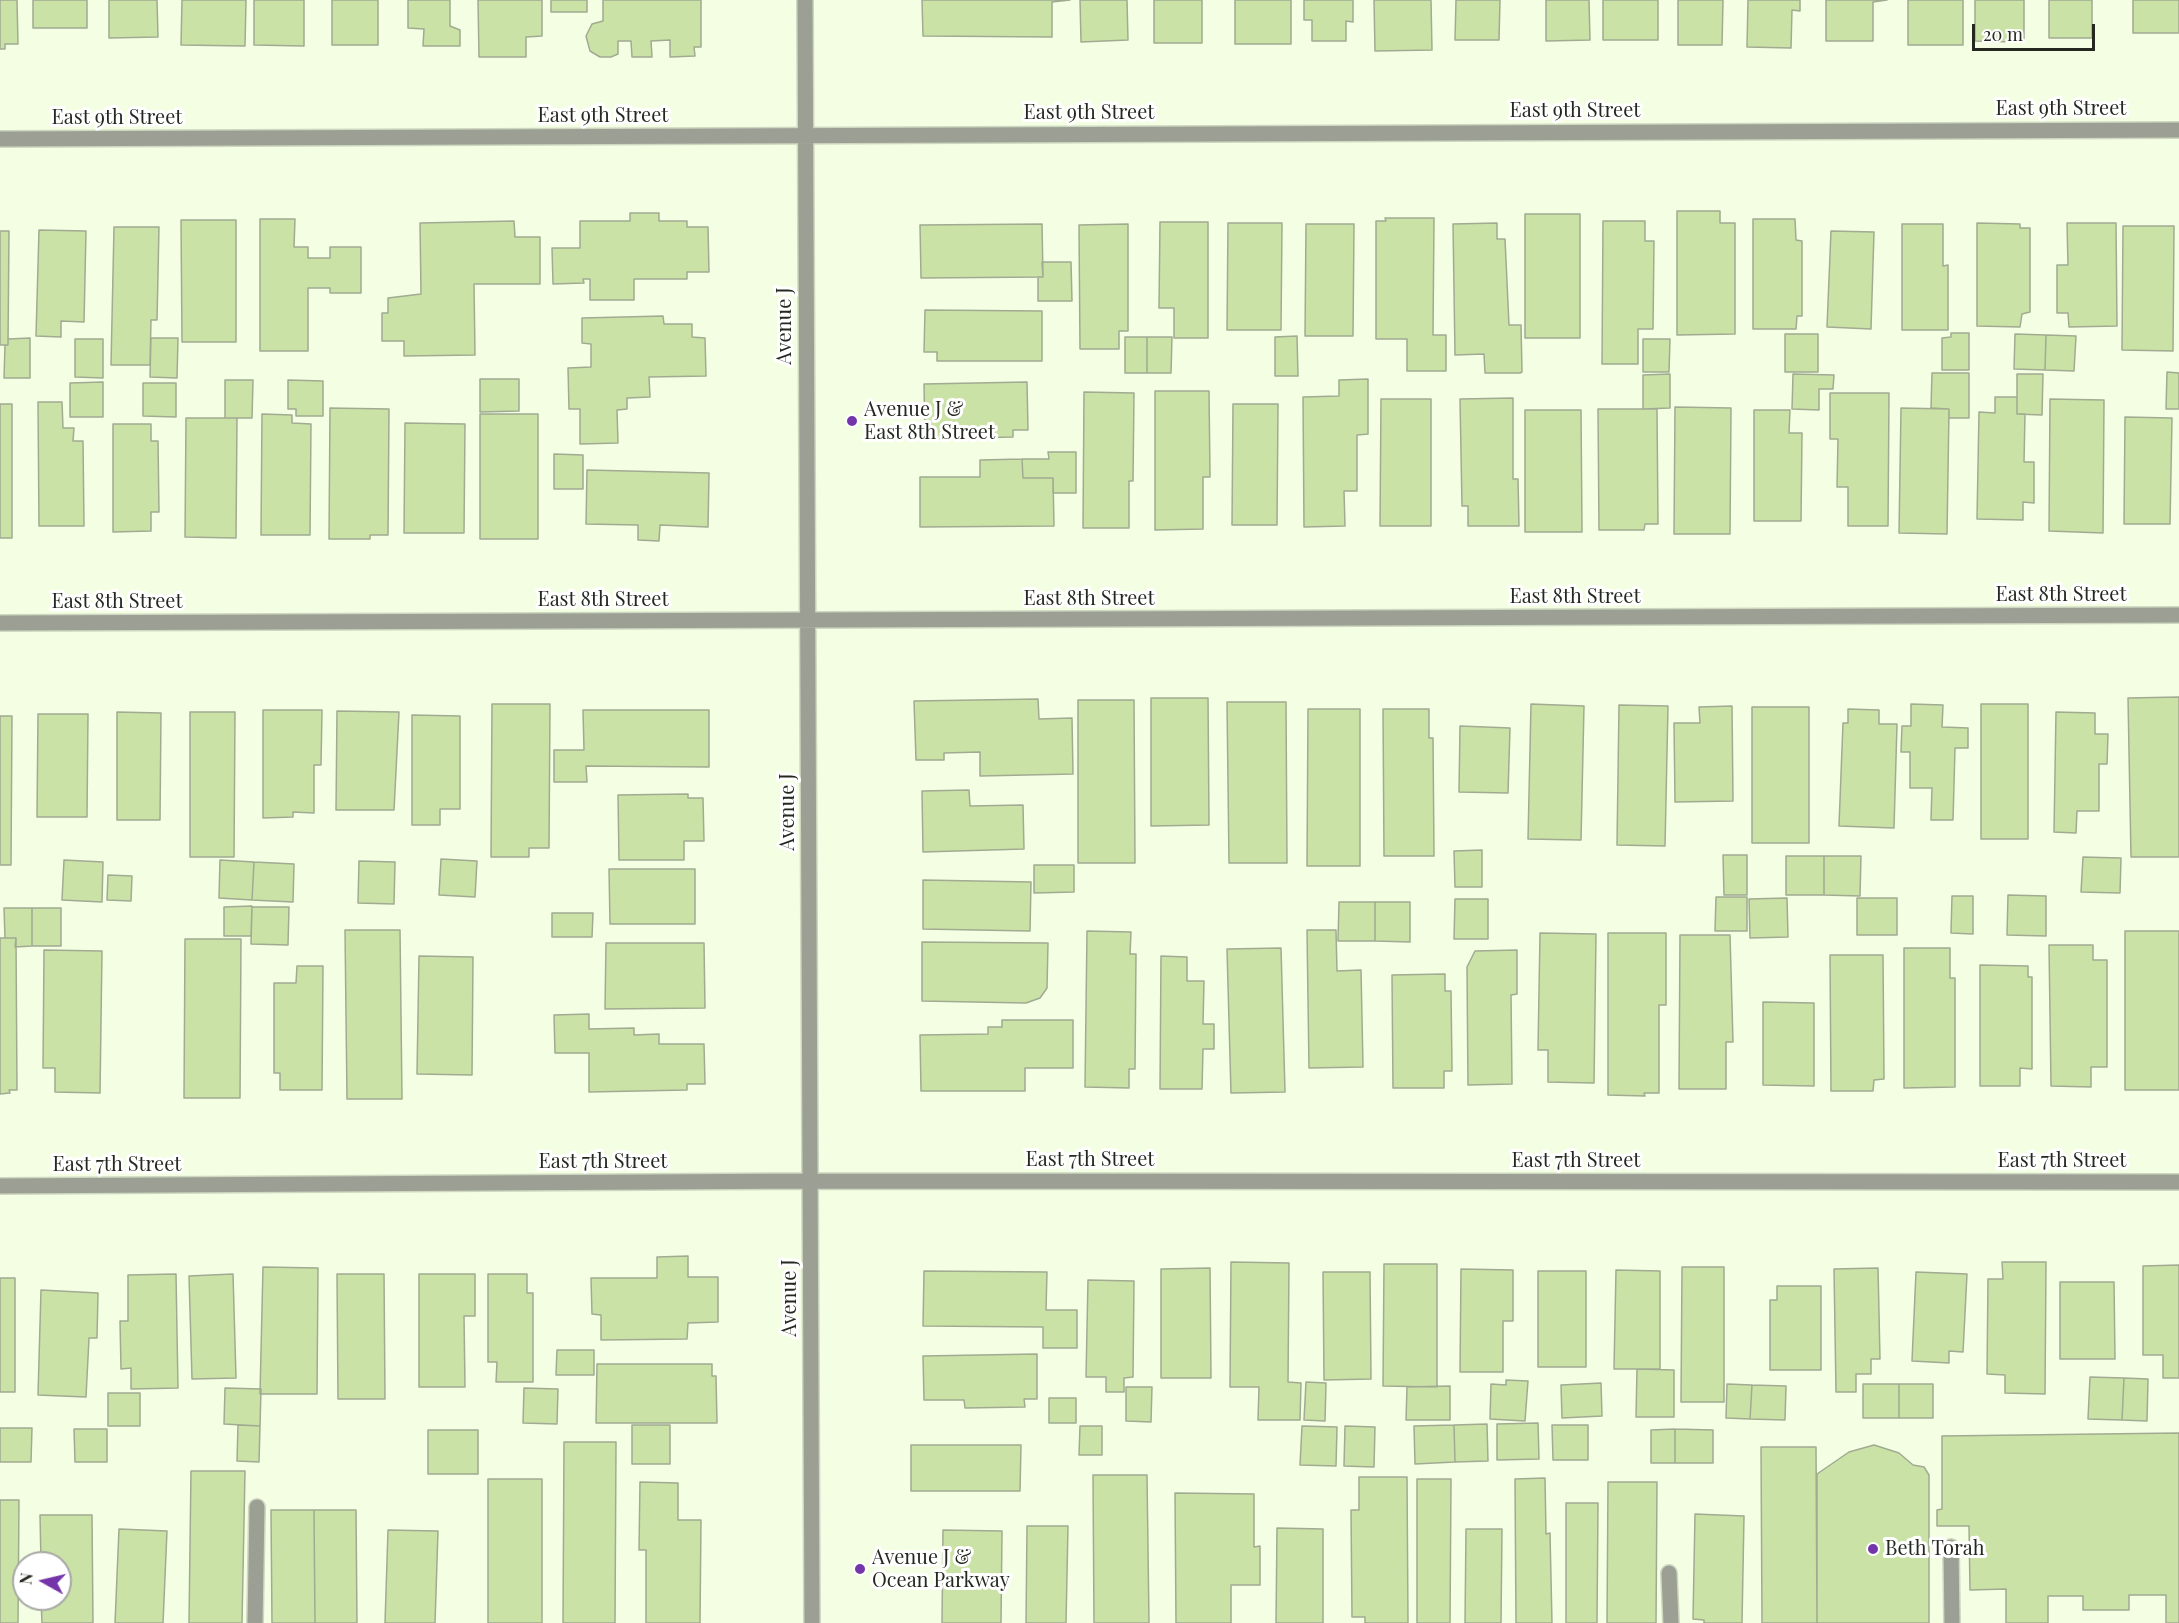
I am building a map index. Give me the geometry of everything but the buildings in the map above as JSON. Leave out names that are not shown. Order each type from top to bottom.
[{"type":"street","name":"Avenue J","points":[[805,0],[812,1623]]},
{"type":"street","name":"East 9th Street","points":[[0,139],[2179,130]]},
{"type":"street","name":"East 8th Street","points":[[0,623],[2179,615]]},
{"type":"street","name":"East 7th Street","points":[[0,1186],[810,1181],[2179,1182]]},
{"type":"street","points":[[255,1623],[257,1507]]},
{"type":"street","points":[[1951,1547],[1952,1623]]},
{"type":"street","points":[[1669,1573],[1671,1623]]},
{"type":"place","name":"Avenue J & East 8th Street","points":[[852,421]]},
{"type":"place","name":"Beth Torah","points":[[1873,1549]]},
{"type":"place","name":"Avenue J & Ocean Parkway","points":[[860,1569]]}]
